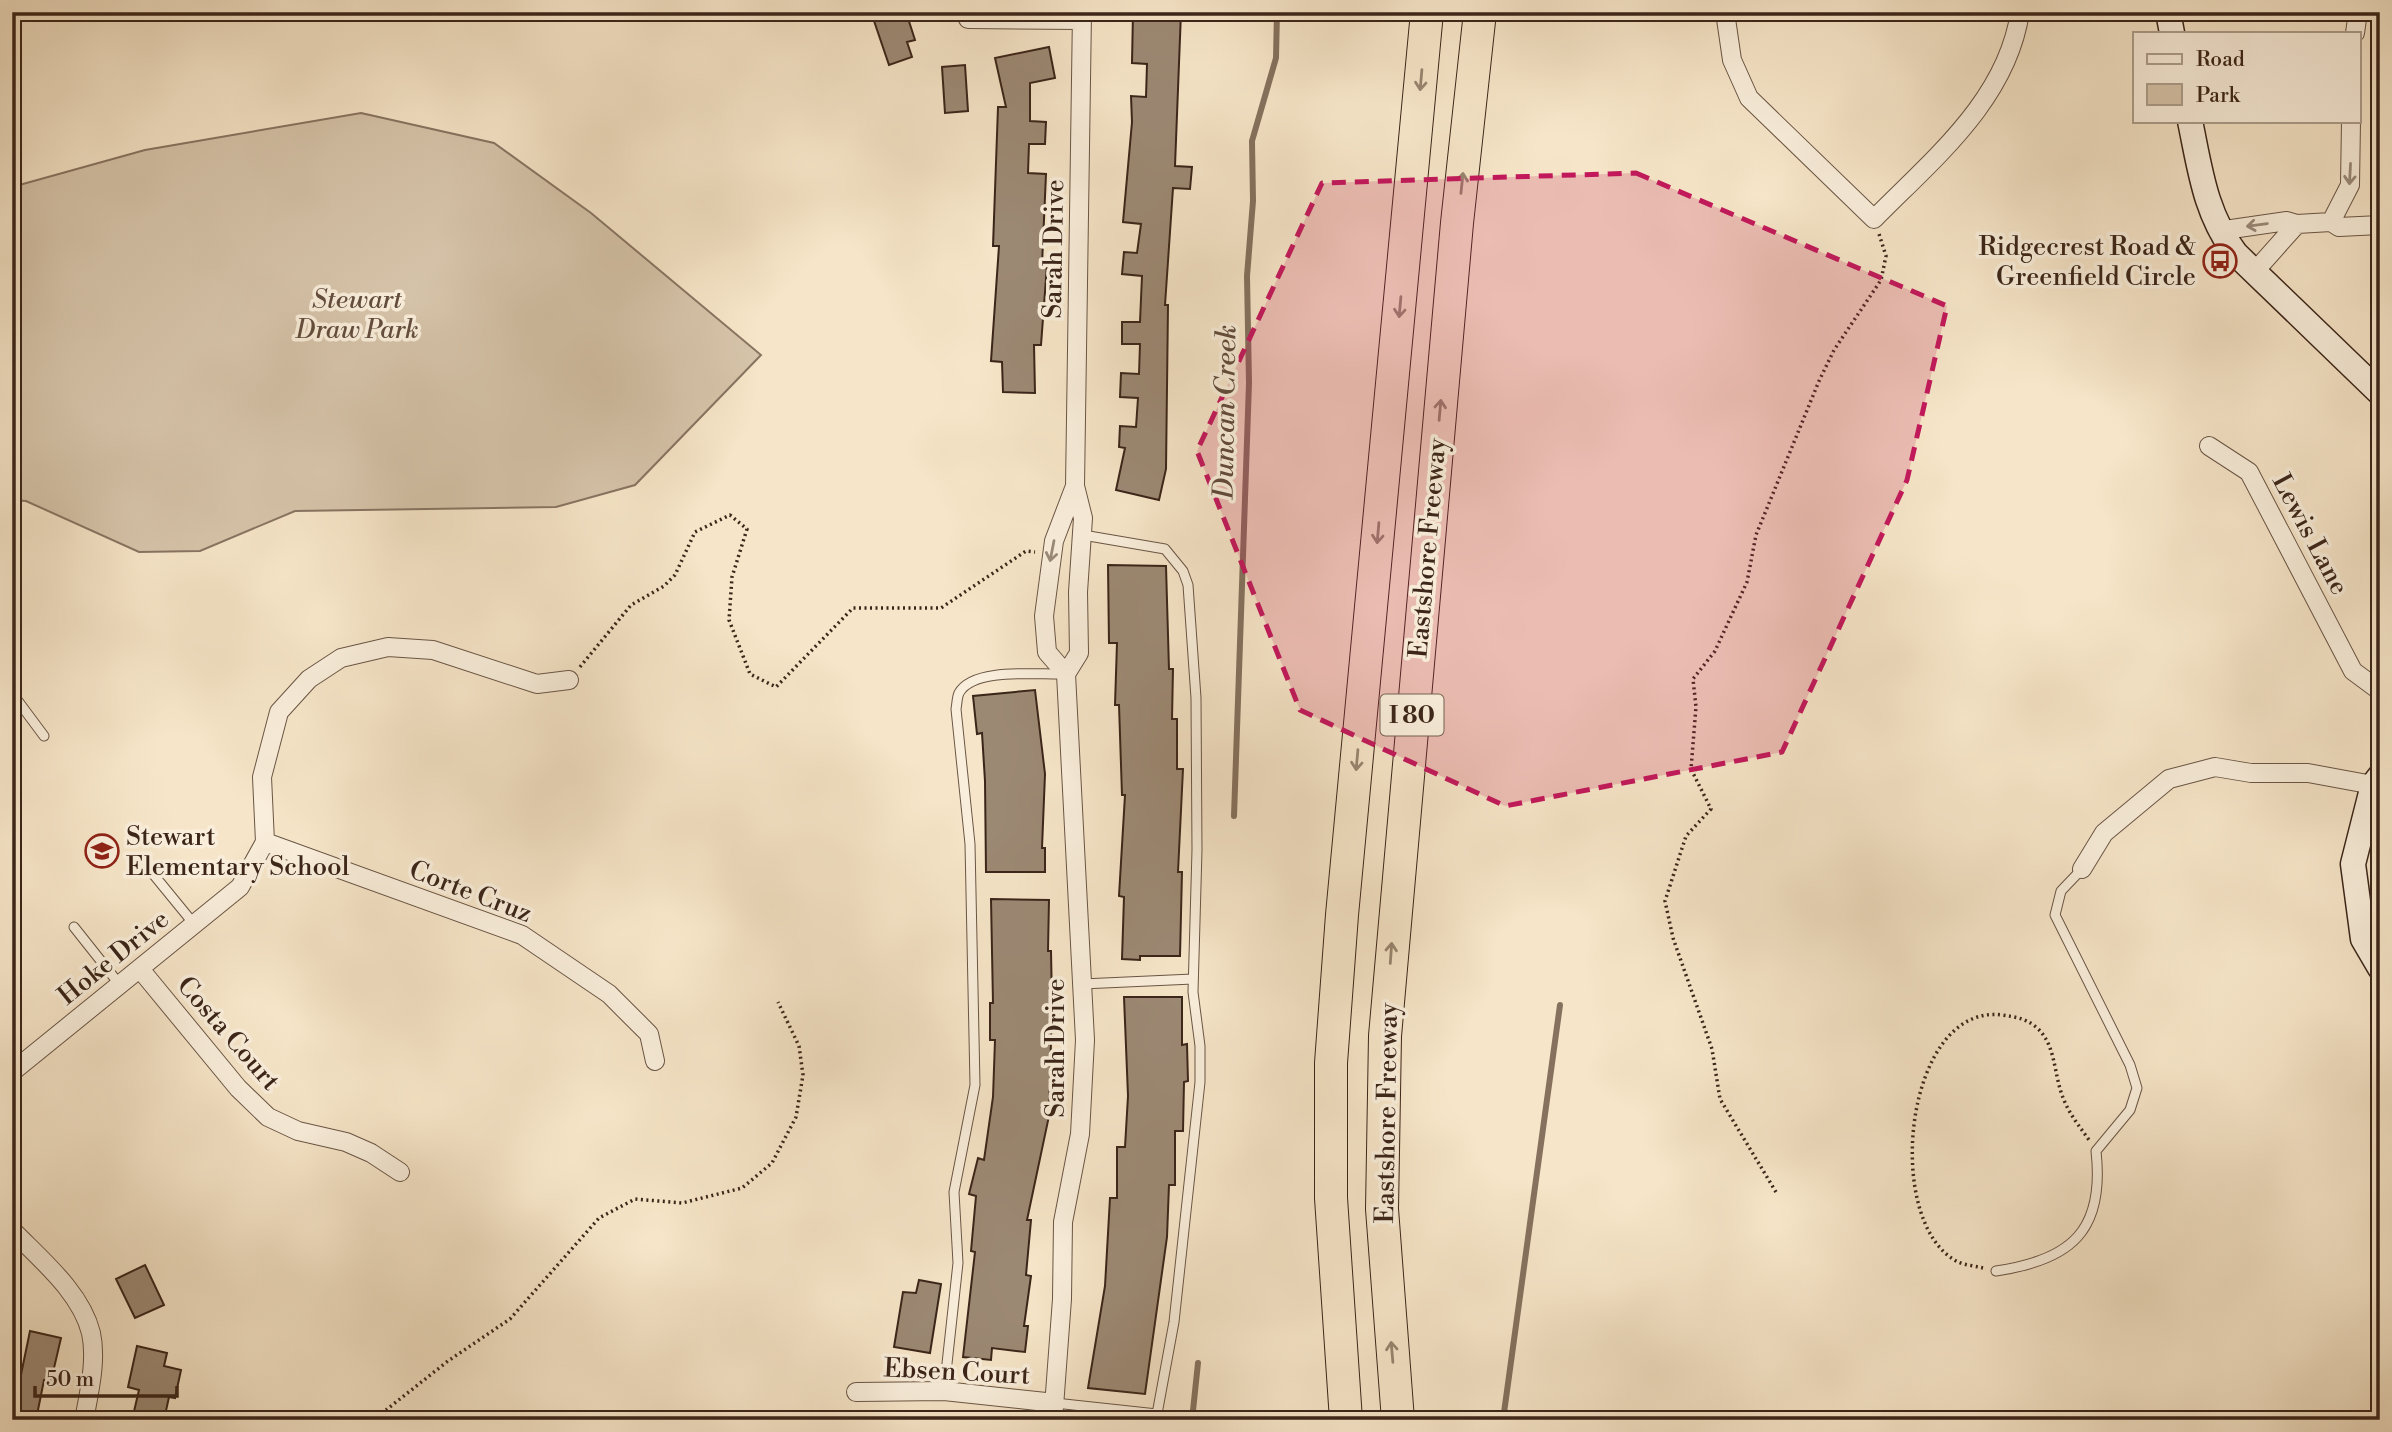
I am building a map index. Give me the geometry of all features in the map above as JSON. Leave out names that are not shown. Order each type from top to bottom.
[{"type":"highway","name":"Eastshore Freeway","points":[[1346,1420],[1331,1198],[1331,1063],[1342,915],[1427,12]]},
{"type":"highway","name":"Eastshore Freeway","points":[[1398,1420],[1382,1209],[1385,1036],[1457,223],[1480,12]]},
{"type":"highway","points":[[1326,1420],[1329,1387],[1339,1347]]},
{"type":"street","points":[[1726,12],[1732,60],[1749,98],[1874,219],[1959,131],[1986,97],[2007,60],[2020,12]]},
{"type":"street","points":[[2168,12],[2172,32]]},
{"type":"street","points":[[2355,32],[2358,12]]},
{"type":"street","points":[[968,19],[1082,16]]},
{"type":"street","name":"Sarah Drive","points":[[1054,1412],[1062,1299],[1063,1222],[1080,1134],[1085,1040],[1066,674],[1079,653],[1077,592],[1083,535],[1083,518],[1075,486],[1082,16]]},
{"type":"street","points":[[2190,122],[2202,180],[2218,230],[2380,393]]},
{"type":"street","points":[[2331,222],[2350,185],[2351,122]]},
{"type":"street","points":[[2218,230],[2287,221],[2297,224],[2331,222],[2339,227],[2380,225]]},
{"type":"street","points":[[2256,270],[2297,224]]},
{"type":"street","name":"Lewis Lane","points":[[2208,446],[2249,472],[2353,671],[2380,691]]},
{"type":"street","name":"Sarah Drive","points":[[1066,674],[1047,652],[1044,617],[1051,554],[1075,486]]},
{"type":"street","points":[[265,842],[262,777],[279,712],[309,679],[341,658],[388,647],[433,650],[537,684],[569,680]]},
{"type":"street","points":[[2082,869],[2104,833],[2169,779],[2215,767],[2250,773],[2308,773],[2376,781],[2353,864],[2363,939],[2380,968]]},
{"type":"street","name":"Hoke Drive","points":[[12,1072],[240,887],[265,842]]},
{"type":"street","name":"Corte Cruz","points":[[265,842],[522,935],[609,995],[649,1034],[655,1061]]},
{"type":"street","name":"Costa Court","points":[[140,969],[238,1088],[268,1116],[298,1131],[346,1142],[372,1153],[400,1172]]},
{"type":"street","points":[[12,1230],[61,1281],[79,1305],[91,1333],[92,1371],[84,1420]]},
{"type":"street","name":"Ebsen Court","points":[[856,1392],[944,1391],[1054,1412]]},
{"type":"lane","points":[[1054,1412],[1158,1417],[1174,1322],[1200,1082],[1200,1046],[1193,979],[1197,850],[1196,698],[1188,585],[1183,571],[1165,550],[1083,535]]},
{"type":"lane","points":[[944,1391],[958,1263],[954,1192],[975,1085],[970,844],[956,709],[959,693],[973,679],[997,675],[1066,674]]},
{"type":"lane","points":[[12,693],[44,736]]},
{"type":"lane","points":[[149,869],[194,925]]},
{"type":"lane","points":[[1996,1271],[2049,1259],[2066,1249],[2079,1236],[2096,1199],[2099,1176],[2096,1151],[2130,1110],[2137,1088],[2130,1065],[2055,915],[2061,891],[2082,869]]},
{"type":"lane","points":[[74,927],[120,985]]},
{"type":"lane","points":[[1082,984],[1193,979]]},
{"type":"path","points":[[1776,1192],[1720,1099],[1712,1049],[1673,938],[1665,901],[1686,836],[1711,808],[1691,769],[1696,707],[1693,679],[1715,651],[1747,582],[1756,536],[1819,381],[1834,350],[1881,280],[1885,256],[1874,219]]},
{"type":"path","points":[[569,680],[631,605],[664,586],[675,575],[695,532],[730,515],[747,529],[732,577],[729,620],[750,674],[776,687],[853,608],[942,608],[1026,551],[1051,554]]},
{"type":"path","points":[[366,1420],[386,1410],[448,1361],[510,1319],[599,1218],[635,1199],[682,1203],[742,1188],[772,1163],[796,1117],[803,1075],[799,1046],[778,1002]]},
{"type":"path","points":[[1996,1271],[1957,1261],[1939,1246],[1922,1221],[1913,1185],[1913,1120],[1919,1088],[1942,1047],[1962,1024],[1976,1016],[1991,1014],[2022,1017],[2049,1041],[2065,1104],[2096,1151]]},
{"type":"highlighted area","points":[[1636,173],[1947,306],[1907,480],[1782,752],[1505,806],[1300,710],[1197,451],[1322,183]]},
{"type":"green space","name":"Stewart Draw Park","points":[[361,113],[494,143],[591,213],[761,355],[635,485],[556,507],[295,511],[200,551],[139,552],[26,501],[12,500],[12,187],[145,150]]},
{"type":"building","points":[[871,12],[906,12],[915,40],[907,42],[912,57],[889,65]]},
{"type":"building","points":[[1133,12],[1181,12],[1175,166],[1192,167],[1190,189],[1173,188],[1165,305],[1168,305],[1166,469],[1159,500],[1116,490],[1125,448],[1119,447],[1120,426],[1136,427],[1138,398],[1120,397],[1121,373],[1139,374],[1140,344],[1122,344],[1122,322],[1140,322],[1142,276],[1122,274],[1124,252],[1137,253],[1141,224],[1123,222],[1132,122],[1131,96],[1146,97],[1147,64],[1132,63]]},
{"type":"building","points":[[1049,47],[1055,78],[1030,83],[1030,121],[1046,122],[1045,144],[1029,144],[1028,173],[1046,174],[1042,265],[1047,265],[1041,345],[1034,345],[1035,393],[1003,392],[1002,362],[991,361],[999,246],[993,246],[998,107],[1006,107],[995,58]]},
{"type":"building","points":[[965,65],[968,111],[945,113],[942,67]]},
{"type":"building","points":[[1108,565],[1166,566],[1169,669],[1173,669],[1172,719],[1177,719],[1177,769],[1183,769],[1178,872],[1182,872],[1180,956],[1122,959],[1124,897],[1119,896],[1125,795],[1122,795],[1119,705],[1115,705],[1117,643],[1109,643]]},
{"type":"building","points":[[1035,690],[1045,774],[1042,848],[1045,848],[1045,872],[986,872],[982,733],[977,734],[973,696]]},
{"type":"building","points":[[991,899],[1049,900],[1048,951],[1051,951],[1052,1004],[1049,1116],[1027,1220],[1031,1220],[1026,1275],[1031,1276],[1024,1326],[1028,1326],[1025,1352],[992,1348],[991,1360],[963,1357],[975,1252],[971,1251],[976,1196],[969,1194],[978,1158],[984,1160],[993,1097],[995,1040],[990,1040],[990,1003],[993,1003]]},
{"type":"building","points":[[1124,997],[1182,997],[1182,1045],[1187,1044],[1188,1081],[1184,1082],[1183,1131],[1175,1131],[1175,1185],[1169,1185],[1167,1237],[1145,1394],[1088,1388],[1105,1286],[1110,1198],[1117,1198],[1117,1147],[1125,1147],[1128,1096]]},
{"type":"building","points":[[145,1265],[164,1305],[135,1318],[116,1279]]},
{"type":"building","points":[[919,1280],[941,1284],[930,1353],[894,1347],[903,1292],[916,1293]]},
{"type":"building","points":[[30,1331],[61,1338],[51,1381],[44,1380],[36,1420],[12,1420],[12,1393],[17,1394]]},
{"type":"building","points":[[137,1346],[167,1353],[164,1366],[181,1370],[175,1398],[169,1397],[164,1420],[132,1420],[139,1390],[128,1387]]},
{"type":"waterway","name":"Duncan Creek","points":[[1234,816],[1249,383],[1247,276],[1253,201],[1252,141],[1276,58],[1277,12]]},
{"type":"waterway","points":[[1503,1420],[1560,1005]]},
{"type":"waterway","name":"Duncan Creek","points":[[1192,1420],[1198,1363]]},
{"type":"place","name":"Ridgecrest Road & Greenfield Circle","points":[[2220,261]]},
{"type":"place","name":"Stewart Elementary School","points":[[102,851]]}]
